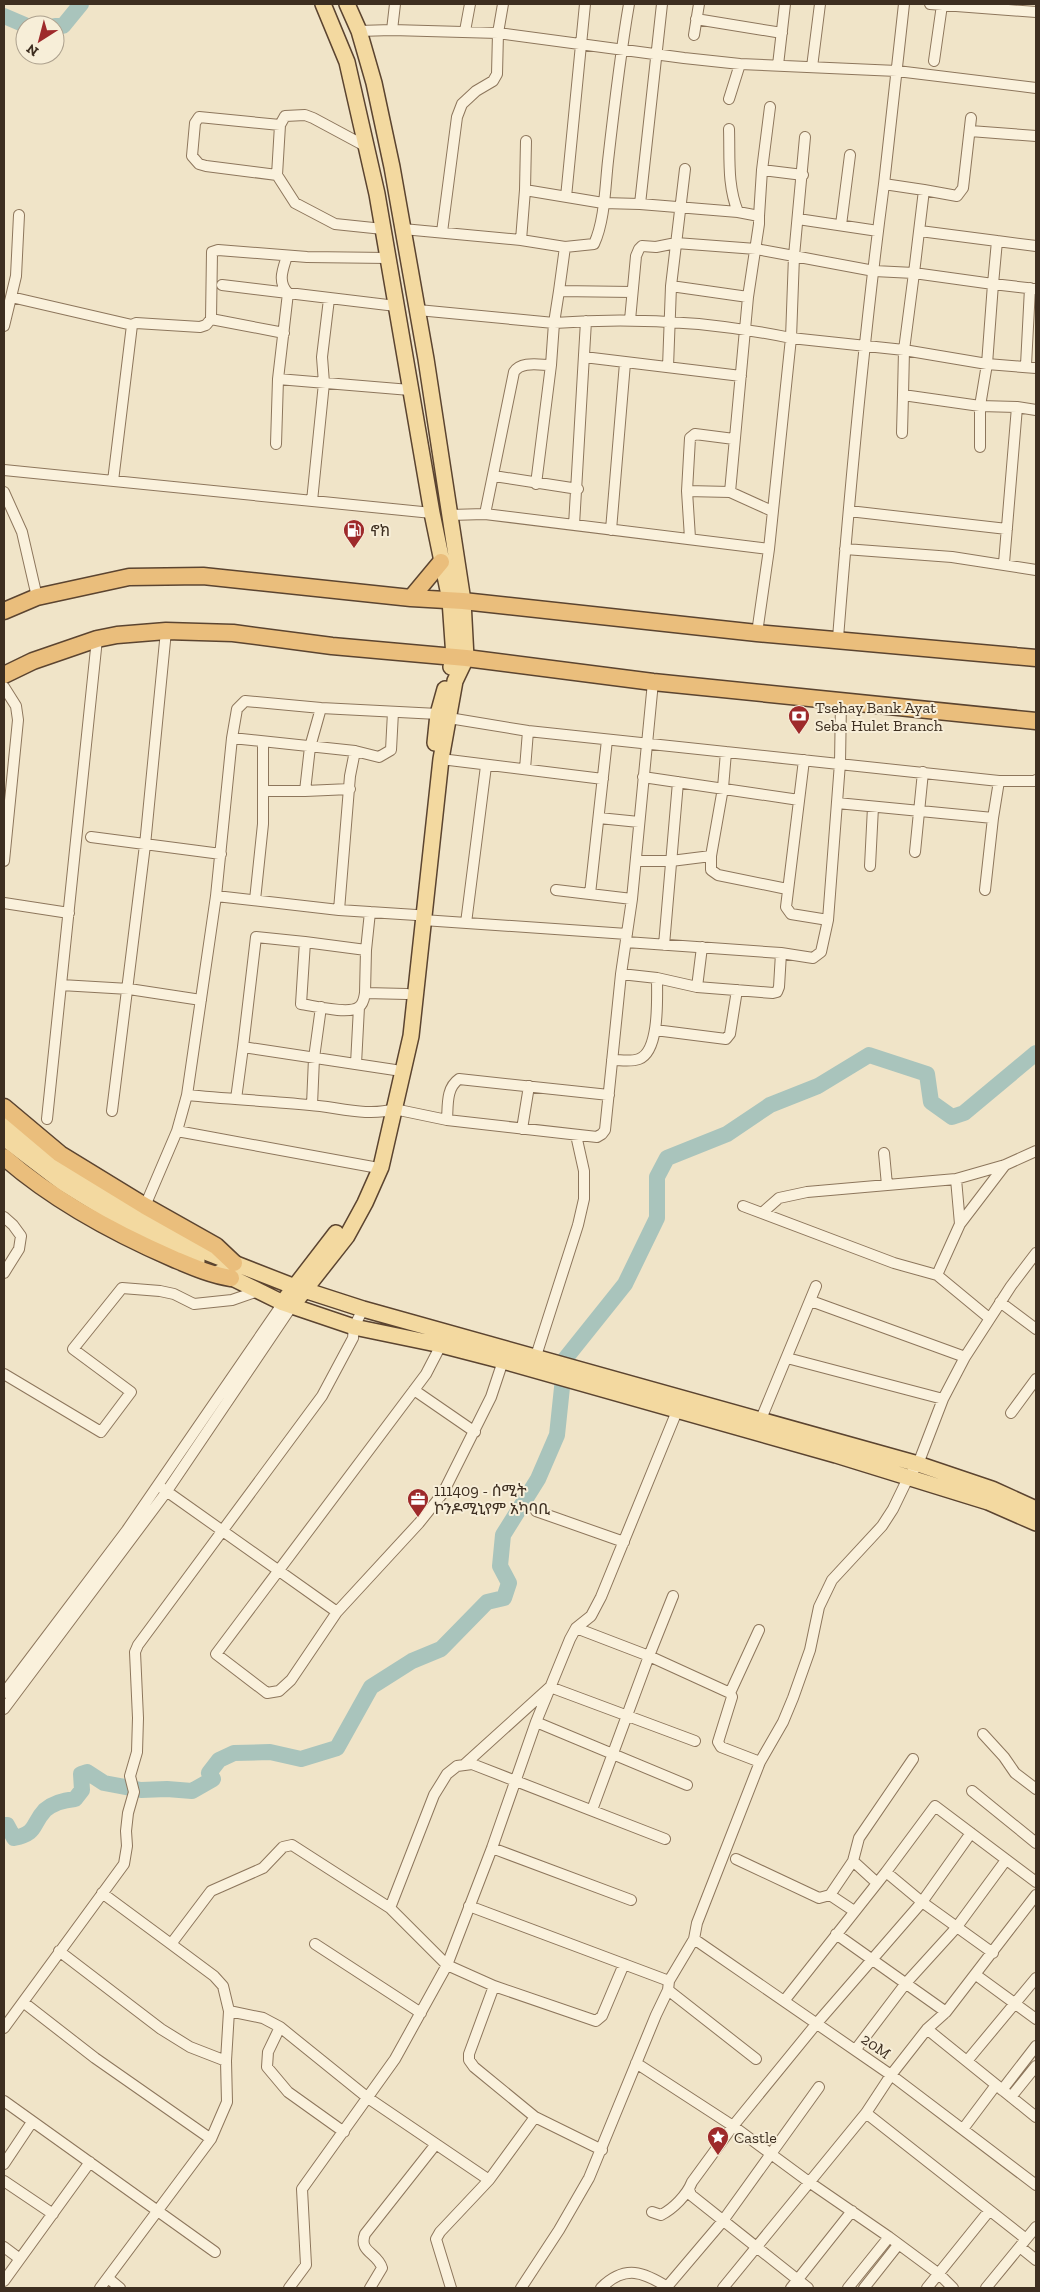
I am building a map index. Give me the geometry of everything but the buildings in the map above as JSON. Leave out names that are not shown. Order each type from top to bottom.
[{"type":"highway","points":[[411,598],[441,562]]},
{"type":"highway","points":[[4,611],[37,597],[129,577],[203,576],[757,633],[838,638],[1036,658]]},
{"type":"highway","points":[[4,676],[33,661],[98,639],[139,632],[233,633],[653,682],[1036,721]]},
{"type":"highway","points":[[4,1107],[60,1154],[145,1206],[216,1246],[232,1270],[203,1272],[146,1247],[72,1206],[4,1157]]},
{"type":"main road","points":[[323,4],[346,62],[367,147],[394,287],[410,390],[441,562],[457,601]]},
{"type":"main road","points":[[300,1289],[349,1217],[373,1167],[411,1036],[420,917],[443,716],[460,658],[450,515],[418,310],[374,83],[359,31],[347,4]]},
{"type":"main road","points":[[394,287],[413,284]]},
{"type":"main road","points":[[287,1304],[325,1266],[347,1236],[365,1204],[381,1168],[420,917],[441,760],[443,716]]},
{"type":"main road","points":[[4,1120],[62,1167],[205,1258]]},
{"type":"main road","points":[[4,1138],[63,1183],[136,1228],[232,1270],[363,1309],[536,1356],[551,1368]]},
{"type":"main road","points":[[325,1266],[324,1283],[333,1299]]},
{"type":"main road","points":[[232,1270],[258,1291],[287,1304],[354,1327],[503,1361],[551,1368],[761,1419],[918,1464],[992,1489],[1036,1509]]},
{"type":"main road","points":[[572,1374],[677,1411],[836,1454],[988,1502],[1036,1523]]},
{"type":"street","points":[[392,30],[394,4]]},
{"type":"street","points":[[465,31],[470,4]]},
{"type":"street","points":[[442,232],[457,117],[462,104],[476,91],[492,81],[497,74],[498,33],[503,4]]},
{"type":"street","points":[[566,197],[585,4]]},
{"type":"street","points":[[403,229],[521,240],[564,247],[594,244],[603,204],[621,51],[629,4]]},
{"type":"street","points":[[640,204],[662,4]]},
{"type":"street","points":[[694,35],[698,4]]},
{"type":"street","points":[[778,65],[785,4]]},
{"type":"street","points":[[812,67],[820,4]]},
{"type":"street","points":[[838,638],[865,346],[904,4]]},
{"type":"street","points":[[930,4],[987,6],[1036,12]]},
{"type":"street","points":[[934,61],[942,5]]},
{"type":"street","points":[[696,20],[782,33]]},
{"type":"street","points":[[359,31],[465,31],[498,33],[580,46],[740,64],[897,71],[1036,88]]},
{"type":"street","points":[[729,99],[740,64]]},
{"type":"street","points":[[730,492],[748,297],[756,249],[762,170],[770,107]]},
{"type":"street","points":[[367,147],[305,115],[285,116],[280,125],[277,175],[295,203],[304,209],[335,224],[383,229]]},
{"type":"street","points":[[277,175],[206,166],[199,164],[192,156],[195,122],[199,117],[280,125]]},
{"type":"street","points":[[884,184],[957,196],[965,181],[971,118]]},
{"type":"street","points":[[729,128],[730,188],[738,212]]},
{"type":"street","points":[[970,131],[1036,136]]},
{"type":"street","points":[[757,633],[791,338],[794,256],[805,137]]},
{"type":"street","points":[[521,240],[526,141]]},
{"type":"street","points":[[841,225],[850,155]]},
{"type":"street","points":[[668,367],[671,286],[685,169]]},
{"type":"street","points":[[762,170],[803,174]]},
{"type":"street","points":[[524,190],[603,204],[640,204],[738,212],[759,216]]},
{"type":"street","points":[[902,434],[904,350],[924,190]]},
{"type":"street","points":[[4,326],[16,276],[19,215]]},
{"type":"street","points":[[798,219],[878,231]]},
{"type":"street","points":[[920,231],[1036,246]]},
{"type":"street","points":[[980,447],[980,406],[987,364],[997,241]]},
{"type":"street","points":[[418,310],[554,323],[630,320],[746,329],[791,338],[904,350],[987,364],[1031,366],[1033,288],[914,273],[874,271],[756,249],[676,243],[656,247],[642,246],[639,249],[632,292],[630,320]]},
{"type":"street","points":[[536,484],[564,247]]},
{"type":"street","points":[[11,297],[132,325],[136,323],[200,327],[206,325],[211,319],[212,252],[218,250],[287,256],[388,258]]},
{"type":"street","points":[[287,256],[281,279],[282,287],[288,292]]},
{"type":"street","points":[[222,285],[396,306]]},
{"type":"street","points":[[671,286],[748,297]]},
{"type":"street","points":[[560,291],[632,292]]},
{"type":"street","points":[[276,444],[278,379],[288,292]]},
{"type":"street","points":[[312,501],[324,383],[322,357],[329,299]]},
{"type":"street","points":[[211,319],[284,333]]},
{"type":"street","points":[[574,525],[578,490],[586,321]]},
{"type":"street","points":[[113,481],[132,325]]},
{"type":"street","points":[[584,357],[741,376]]},
{"type":"street","points":[[611,530],[625,363]]},
{"type":"street","points":[[485,514],[514,372],[517,367],[522,365],[551,365]]},
{"type":"street","points":[[278,379],[410,390]]},
{"type":"street","points":[[903,395],[980,406],[1017,407],[1036,410]]},
{"type":"street","points":[[1004,563],[1017,407]]},
{"type":"street","points":[[690,538],[687,491],[691,436],[695,434],[734,439]]},
{"type":"street","points":[[13,471],[432,513]]},
{"type":"street","points":[[494,476],[578,490]]},
{"type":"street","points":[[687,491],[730,492],[772,511]]},
{"type":"street","points":[[4,492],[22,532],[37,597]]},
{"type":"street","points":[[849,511],[1006,529]]},
{"type":"street","points":[[450,515],[485,514],[768,549]]},
{"type":"street","points":[[845,549],[952,557],[1004,563],[1036,570]]},
{"type":"street","points":[[112,1111],[129,989],[166,631]]},
{"type":"street","points":[[47,1119],[98,639]]},
{"type":"street","points":[[187,1095],[312,1105],[349,1110],[390,1110],[447,1120],[576,1135],[597,1137],[602,1134],[605,1130],[620,974],[632,899],[653,682]]},
{"type":"street","points":[[4,687],[16,706],[18,720],[4,861]]},
{"type":"street","points":[[145,1206],[177,1131],[187,1095],[216,896],[232,738],[237,709],[245,700],[321,708],[443,716],[528,731],[999,781],[1036,780]]},
{"type":"street","points":[[216,896],[626,938],[664,945],[781,953],[813,958],[821,952],[828,920],[840,763],[841,700]]},
{"type":"street","points":[[305,791],[310,747],[321,708]]},
{"type":"street","points":[[232,738],[355,752],[379,757],[391,750],[394,712]]},
{"type":"street","points":[[525,769],[528,731]]},
{"type":"street","points":[[590,894],[607,740]]},
{"type":"street","points":[[255,900],[263,824],[263,742]]},
{"type":"street","points":[[339,910],[355,752]]},
{"type":"street","points":[[726,752],[711,856],[711,870],[718,875],[787,889]]},
{"type":"street","points":[[441,760],[603,779]]},
{"type":"street","points":[[804,760],[786,907],[791,914],[828,920]]},
{"type":"street","points":[[466,923],[486,766]]},
{"type":"street","points":[[914,852],[923,772]]},
{"type":"street","points":[[643,777],[799,800]]},
{"type":"street","points":[[985,890],[999,781]]},
{"type":"street","points":[[664,945],[678,782]]},
{"type":"street","points":[[264,791],[350,789]]},
{"type":"street","points":[[837,803],[873,808],[993,818]]},
{"type":"street","points":[[870,866],[873,808]]},
{"type":"street","points":[[599,818],[639,822]]},
{"type":"street","points":[[91,836],[220,854]]},
{"type":"street","points":[[636,861],[671,861],[711,856]]},
{"type":"street","points":[[556,890],[632,899]]},
{"type":"street","points":[[4,903],[69,913]]},
{"type":"street","points":[[356,1064],[359,1008],[364,1001],[365,993],[366,950],[370,912]]},
{"type":"street","points":[[236,1099],[256,937],[366,950]]},
{"type":"street","points":[[305,942],[301,1004],[349,1010],[359,1008]]},
{"type":"street","points":[[697,987],[702,947]]},
{"type":"street","points":[[620,974],[657,978],[697,987],[777,992],[781,953]]},
{"type":"street","points":[[612,1060],[632,1061],[646,1055],[650,1049],[655,1030],[657,978]]},
{"type":"street","points":[[61,985],[129,989],[200,1000]]},
{"type":"street","points":[[655,1030],[726,1039],[730,1034],[737,990]]},
{"type":"street","points":[[365,993],[408,994]]},
{"type":"street","points":[[312,1105],[314,1058],[321,1007]]},
{"type":"street","points":[[243,1047],[395,1070]]},
{"type":"street","points":[[447,1120],[449,1092],[454,1082],[460,1079],[608,1095]]},
{"type":"street","points":[[522,1128],[529,1086]]},
{"type":"street","points":[[177,1131],[373,1167]]},
{"type":"street","points":[[536,1356],[578,1225],[584,1198],[584,1171],[576,1135]]},
{"type":"street","points":[[762,1213],[779,1198],[807,1192],[956,1179],[1005,1165],[1036,1151]]},
{"type":"street","points":[[884,1153],[887,1185]]},
{"type":"street","points":[[937,1275],[960,1224],[1005,1165]]},
{"type":"street","points":[[956,1179],[960,1224]]},
{"type":"street","points":[[743,1206],[894,1263],[937,1275],[989,1318]]},
{"type":"street","points":[[4,1217],[13,1225],[20,1236],[18,1249],[4,1273]]},
{"type":"street","points":[[522,2288],[559,2230],[589,2178],[602,2150],[669,1986],[694,1938],[697,1923],[760,1762],[783,1722],[793,1698],[810,1650],[819,1607],[832,1580],[882,1526],[908,1478],[918,1464],[943,1399],[965,1357],[989,1318],[1036,1253]]},
{"type":"street","points":[[761,1419],[816,1286]]},
{"type":"street","points":[[4,1374],[101,1432],[130,1392],[73,1348],[122,1288],[160,1290],[174,1294],[194,1304],[232,1300],[258,1291]]},
{"type":"street","points":[[811,1301],[965,1357]]},
{"type":"street","points":[[1000,1302],[1036,1329]]},
{"type":"street","points":[[4,1709],[163,1488],[287,1304]]},
{"type":"street","points":[[4,2028],[124,1864],[127,1846],[128,1813],[134,1792],[130,1776],[137,1752],[138,1718],[135,1652],[138,1645],[322,1396],[353,1338],[354,1327],[363,1309]]},
{"type":"street","points":[[441,1346],[426,1374],[216,1654],[267,1693],[279,1691],[291,1680],[336,1612],[444,1493],[491,1397],[503,1361]]},
{"type":"street","points":[[787,1358],[943,1399]]},
{"type":"street","points":[[1011,1413],[1036,1379]]},
{"type":"street","points":[[414,1390],[475,1432]]},
{"type":"street","points":[[289,2288],[306,2264],[302,2189],[395,2059],[447,1965],[492,1848],[550,1687],[576,1628],[585,1623],[595,1610],[677,1411]]},
{"type":"street","points":[[163,1488],[336,1612]]},
{"type":"street","points":[[4,1693],[163,1488]]},
{"type":"street","points":[[536,1511],[624,1542]]},
{"type":"street","points":[[592,1810],[673,1596]]},
{"type":"street","points":[[576,1628],[649,1656],[730,1693]]},
{"type":"street","points":[[759,1630],[730,1693],[732,1697],[718,1742],[721,1747],[760,1762]]},
{"type":"street","points":[[550,1687],[695,1741]]},
{"type":"street","points":[[465,1764],[550,1687]]},
{"type":"street","points":[[536,1722],[687,1785]]},
{"type":"street","points":[[983,1734],[1004,1757],[1015,1773],[1036,1789]]},
{"type":"street","points":[[736,1859],[819,1898],[830,1895],[853,1861],[859,1838],[913,1759]]},
{"type":"street","points":[[390,1908],[434,1795],[447,1774],[457,1766],[472,1764],[665,1839]]},
{"type":"street","points":[[972,1791],[1036,1843]]},
{"type":"street","points":[[784,2001],[886,1872],[935,1806],[1036,1882]]},
{"type":"street","points":[[652,2212],[661,2215],[669,2212],[689,2189],[692,2182],[733,2126],[871,1960],[922,1902],[971,1833]]},
{"type":"street","points":[[170,1944],[211,1890],[263,1868],[283,1847],[292,1845],[390,1908],[447,1965],[494,1986],[596,2021],[602,2016],[624,1964]]},
{"type":"street","points":[[492,1848],[631,1900]]},
{"type":"street","points":[[856,2049],[906,1983],[956,1928],[1006,1860]]},
{"type":"street","points":[[853,1861],[877,1883]]},
{"type":"street","points":[[886,1872],[956,1928],[993,1953]]},
{"type":"street","points":[[100,2288],[211,2139],[227,2102],[226,2061],[229,2011],[223,1986],[214,1976],[102,1893]]},
{"type":"street","points":[[830,1895],[854,1911]]},
{"type":"street","points":[[723,2288],[866,2113],[892,2074],[927,2029],[946,2012],[1035,1900]]},
{"type":"street","points":[[469,1906],[624,1964],[669,1986],[756,2059]]},
{"type":"street","points":[[836,1934],[946,2012]]},
{"type":"street","name":"20M","points":[[694,1938],[892,2074],[1036,2185]]},
{"type":"street","points":[[315,1944],[421,2013]]},
{"type":"street","points":[[59,1951],[161,2028],[190,2047],[226,2061]]},
{"type":"street","points":[[976,1974],[1036,2019]]},
{"type":"street","points":[[967,2060],[1036,1978]]},
{"type":"street","points":[[494,1986],[469,2054],[469,2060],[474,2067],[535,2117],[602,2150]]},
{"type":"street","points":[[23,2002],[95,2058],[211,2139]]},
{"type":"street","points":[[229,2011],[263,2018],[280,2027],[368,2098],[489,2180]]},
{"type":"street","points":[[280,2027],[268,2052],[267,2067],[288,2092],[344,2132]]},
{"type":"street","points":[[927,2029],[1036,2117]]},
{"type":"street","points":[[963,2129],[1036,2046]]},
{"type":"street","points":[[636,2063],[733,2126],[771,2155],[889,2237],[939,2274],[954,2288]]},
{"type":"street","points":[[1011,2097],[1036,2066]]},
{"type":"street","points":[[601,2288],[618,2276],[642,2273],[667,2288],[722,2222],[819,2087]]},
{"type":"street","points":[[4,2101],[215,2252]]},
{"type":"street","points":[[866,2113],[989,2211],[1023,2243],[1036,2260]]},
{"type":"street","points":[[451,2288],[436,2238],[489,2180],[535,2117]]},
{"type":"street","points":[[4,2164],[32,2122]]},
{"type":"street","points":[[370,2288],[382,2268],[380,2263],[363,2247],[362,2240],[436,2144]]},
{"type":"street","points":[[4,2281],[90,2162]]},
{"type":"street","points":[[4,2181],[52,2214]]},
{"type":"street","points":[[689,2189],[691,2195],[722,2222],[756,2247],[795,2284],[808,2288]]},
{"type":"street","points":[[795,2284],[852,2211]]},
{"type":"street","points":[[928,2288],[989,2211]]},
{"type":"street","points":[[986,2288],[1036,2227]]},
{"type":"street","points":[[848,2288],[889,2237]]},
{"type":"street","points":[[864,2288],[898,2245]]},
{"type":"street","points":[[4,2247],[20,2259]]},
{"type":"street","points":[[108,2278],[120,2288]]},
{"type":"waterway","points":[[65,24],[81,4]]},
{"type":"waterway","points":[[4,16],[15,21]]},
{"type":"waterway","points":[[4,1825],[7,1825],[14,1838],[27,1834],[45,1810],[59,1802],[75,1799],[82,1790],[81,1774],[87,1772],[104,1783],[141,1790],[167,1789],[192,1791],[213,1779],[209,1773],[219,1760],[234,1753],[270,1752],[301,1759],[337,1748],[371,1687],[412,1661],[441,1649],[487,1602],[504,1598],[509,1583],[500,1566],[503,1535],[538,1479],[557,1435],[565,1359],[625,1284],[657,1218],[657,1177],[667,1158],[727,1134],[770,1105],[818,1086],[869,1055],[927,1074],[931,1102],[952,1117],[964,1113],[1036,1053]]},
{"type":"place","name":"ኖክ","points":[[354,549]]},
{"type":"place","name":"Tsehay Bank Ayat Seba Hulet Branch","points":[[799,735]]},
{"type":"place","name":"111409 - ሰሚት ኮንዶሚኒየም አካባቢ","points":[[418,1518]]},
{"type":"place","name":"Castle","points":[[718,2156]]}]
